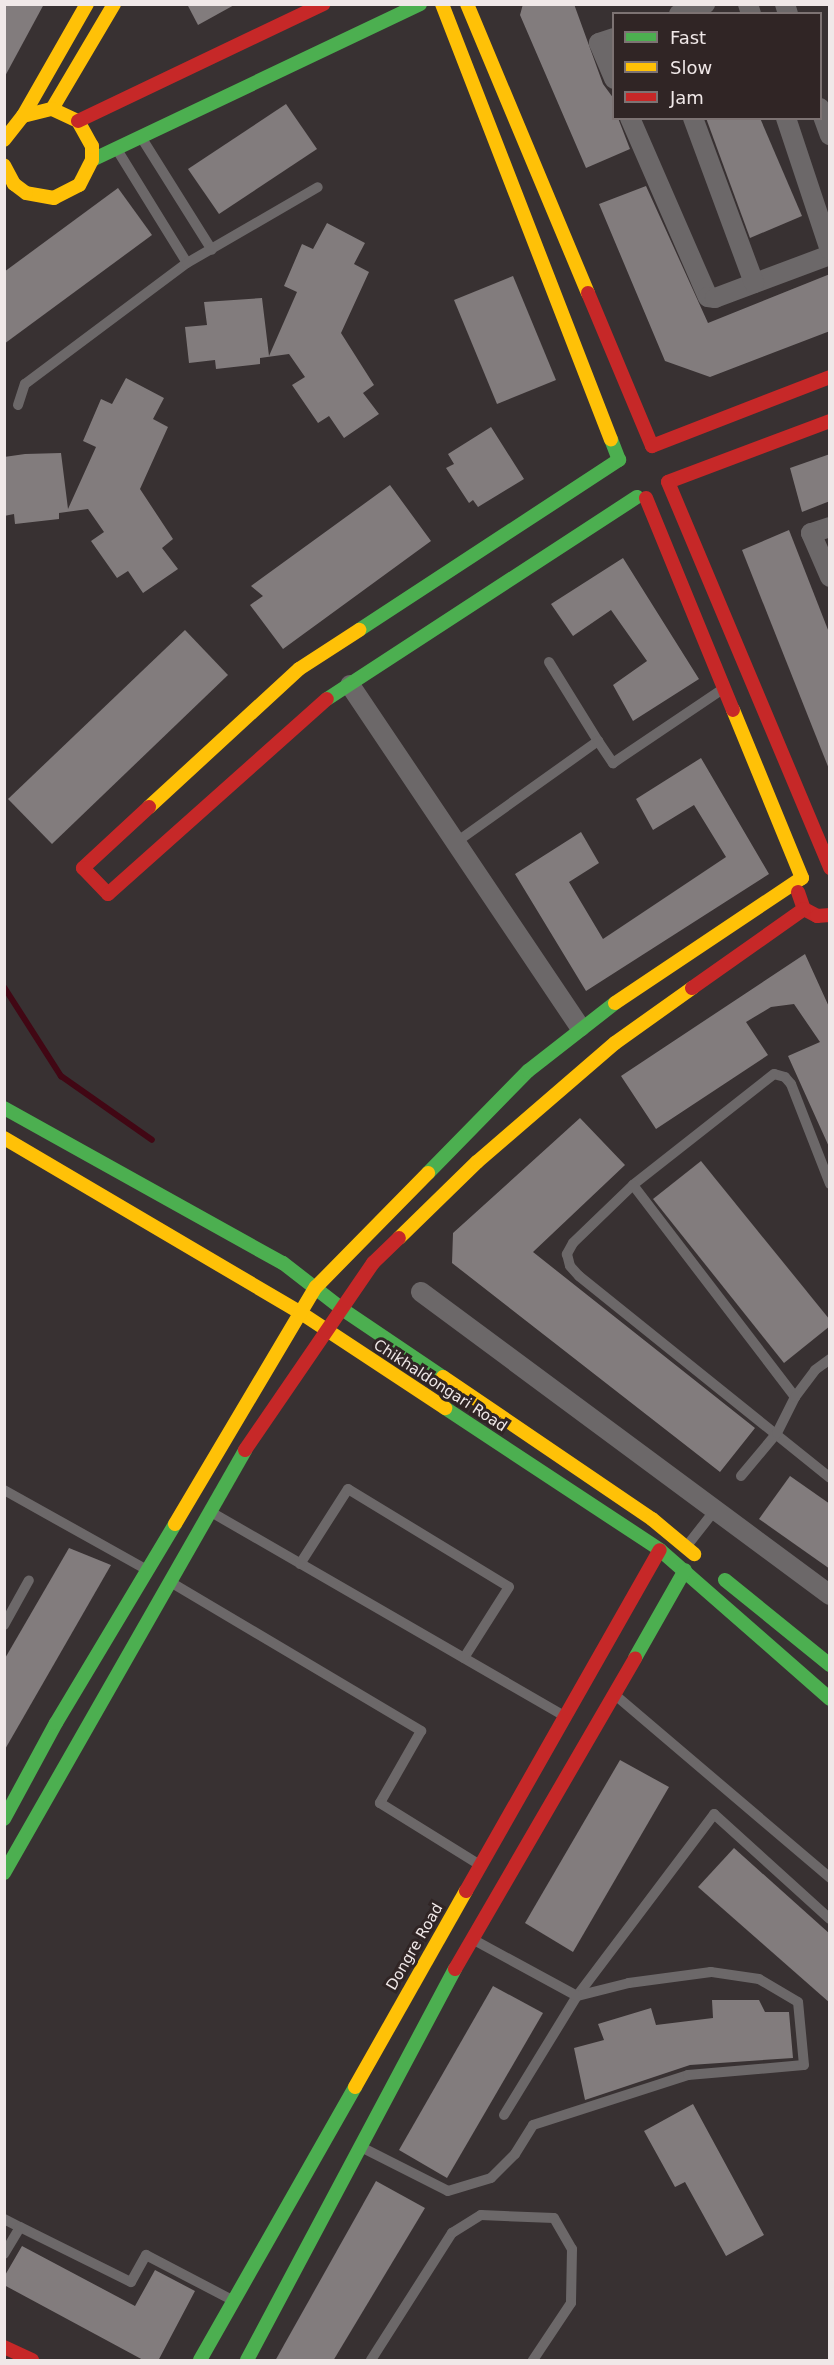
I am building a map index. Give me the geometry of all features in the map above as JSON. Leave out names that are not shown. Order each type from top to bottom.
[{"type":"street","points":[[4,140],[23,116],[87,4]]},
{"type":"street","points":[[52,109],[114,4]]},
{"type":"street","points":[[78,121],[323,4]]},
{"type":"street","points":[[92,160],[420,4]]},
{"type":"street","points":[[442,4],[619,460],[617,475]]},
{"type":"street","points":[[4,1819],[18,1784],[316,1287],[528,1071],[580,1027],[815,868],[829,868],[668,482],[668,461],[652,446],[467,4]]},
{"type":"street","points":[[684,12],[705,4]]},
{"type":"street","points":[[612,39],[599,43],[612,74]]},
{"type":"street","points":[[4,165],[14,184],[26,193],[54,198],[79,185],[92,160],[92,146],[78,121],[52,109],[23,116]]},
{"type":"street","points":[[822,113],[830,135]]},
{"type":"street","points":[[631,120],[702,289],[708,297],[715,298],[830,255]]},
{"type":"street","points":[[694,120],[754,283]]},
{"type":"street","points":[[787,120],[830,250]]},
{"type":"street","points":[[830,377],[652,446],[634,447],[619,460],[299,669],[83,868],[108,894],[321,704],[350,685],[642,498],[663,490],[668,482],[830,421]]},
{"type":"street","points":[[624,489],[642,498],[724,688],[802,878],[799,897],[804,909],[823,916],[825,933]]},
{"type":"street","points":[[830,527],[811,533],[830,577]]},
{"type":"street","points":[[350,685],[580,1027]]},
{"type":"street","points":[[4,1873],[258,1427],[373,1263],[477,1162],[615,1043],[804,909]]},
{"type":"street","name":"Chikhaldongari Road","points":[[4,1108],[284,1263],[342,1309],[652,1520],[830,1665]]},
{"type":"street","name":"Chikhaldongari Road","points":[[4,1138],[301,1313],[660,1550],[830,1700]]},
{"type":"street","points":[[421,1292],[830,1595]]},
{"type":"street","name":"Dongre Road","points":[[200,2361],[236,2302],[480,1865],[660,1550]]},
{"type":"street","points":[[247,2361],[472,1939],[685,1570]]},
{"type":"street","points":[[4,2347],[32,2361]]},
{"type":"lane","points":[[141,136],[212,250]]},
{"type":"lane","points":[[116,148],[187,263]]},
{"type":"lane","points":[[18,405],[18,394],[25,384],[187,263],[318,187]]},
{"type":"lane","points":[[549,662],[613,763],[724,688]]},
{"type":"lane","points":[[455,843],[598,741]]},
{"type":"lane","points":[[830,1184],[791,1084],[785,1077],[774,1074],[633,1185],[573,1243],[567,1254],[570,1266],[777,1432],[830,1478]]},
{"type":"lane","points":[[633,1185],[795,1397]]},
{"type":"lane","points":[[741,1476],[777,1432],[795,1397],[815,1370],[830,1359]]},
{"type":"lane","points":[[4,1490],[148,1570]]},
{"type":"lane","points":[[300,1564],[348,1490],[509,1587],[464,1658]]},
{"type":"lane","points":[[686,1547],[715,1510]]},
{"type":"lane","points":[[211,1512],[565,1717]]},
{"type":"lane","points":[[4,1624],[29,1581]]},
{"type":"lane","points":[[171,1583],[422,1731],[380,1803],[480,1865]]},
{"type":"lane","points":[[614,1694],[830,1878]]},
{"type":"lane","points":[[504,2115],[577,1996],[714,1814],[830,1919]]},
{"type":"lane","points":[[360,2146],[448,2191],[491,2178],[515,2154],[533,2125],[688,2075],[804,2065],[798,2002],[759,1979],[711,1972],[629,1983],[577,1996],[472,1939]]},
{"type":"lane","points":[[371,2361],[452,2234],[481,2216],[554,2218],[572,2248],[571,2303],[533,2361]]},
{"type":"lane","points":[[4,2219],[131,2282],[146,2255],[236,2302]]},
{"type":"lane","points":[[4,2254],[20,2227]]},
{"type":"building","points":[[4,4],[44,4],[4,78]]},
{"type":"building","points":[[187,4],[236,4],[198,25]]},
{"type":"building","points":[[523,4],[574,4],[603,84],[612,96],[612,120],[619,120],[630,149],[586,168],[520,15]]},
{"type":"building","points":[[286,104],[317,149],[219,214],[188,169]]},
{"type":"building","points":[[707,120],[761,120],[802,216],[750,238]]},
{"type":"building","points":[[646,186],[708,323],[830,274],[830,331],[710,377],[665,361],[599,204]]},
{"type":"building","points":[[118,188],[152,235],[4,344],[4,272]]},
{"type":"building","points":[[327,223],[365,243],[354,264],[369,272],[341,333],[374,385],[363,393],[379,414],[344,438],[329,416],[318,423],[292,385],[305,377],[289,354],[260,358],[260,364],[216,369],[215,360],[189,363],[185,327],[207,325],[204,302],[262,298],[269,356],[297,292],[284,286],[302,244],[313,249]]},
{"type":"building","points":[[513,276],[556,380],[497,404],[454,300]]},
{"type":"building","points":[[126,378],[164,398],[153,419],[168,427],[140,489],[173,539],[162,548],[178,569],[143,593],[128,571],[117,578],[91,541],[104,532],[88,509],[59,513],[59,519],[15,524],[14,514],[4,516],[4,457],[25,454],[61,453],[68,509],[96,447],[83,441],[101,399],[112,404]]},
{"type":"building","points":[[491,427],[524,479],[478,507],[473,500],[469,503],[446,468],[454,464],[448,454]]},
{"type":"building","points":[[830,454],[830,501],[802,512],[790,468]]},
{"type":"building","points":[[390,485],[431,541],[283,649],[250,605],[263,596],[251,586]]},
{"type":"building","points":[[789,530],[830,635],[829,769],[742,550]]},
{"type":"building","points":[[623,558],[699,679],[633,721],[613,685],[647,661],[611,610],[573,636],[551,604]]},
{"type":"building","points":[[185,630],[228,675],[52,844],[8,799]]},
{"type":"building","points":[[701,758],[769,874],[586,991],[515,874],[581,832],[599,863],[569,882],[603,939],[726,857],[694,805],[653,830],[636,799]]},
{"type":"building","points":[[805,954],[830,1009],[830,1149],[788,1056],[820,1042],[794,1004],[771,1007],[746,1022],[768,1055],[656,1129],[621,1076]]},
{"type":"building","points":[[580,1118],[625,1165],[533,1252],[755,1428],[720,1472],[452,1263],[453,1233]]},
{"type":"building","points":[[701,1161],[830,1320],[830,1326],[784,1363],[653,1199]]},
{"type":"building","points":[[790,1476],[830,1504],[830,1569],[759,1519]]},
{"type":"building","points":[[69,1548],[111,1565],[4,1751],[4,1660]]},
{"type":"building","points":[[620,1760],[669,1787],[573,1952],[525,1923]]},
{"type":"building","points":[[734,1848],[830,1934],[830,2003],[698,1887]]},
{"type":"building","points":[[493,1986],[543,2013],[447,2178],[399,2150]]},
{"type":"building","points":[[712,2000],[759,2000],[765,2012],[789,2012],[793,2058],[690,2065],[585,2100],[574,2048],[604,2040],[598,2024],[651,2008],[656,2025],[713,2018]]},
{"type":"building","points":[[693,2104],[764,2235],[726,2256],[685,2182],[675,2187],[644,2131]]},
{"type":"building","points":[[376,2181],[425,2208],[333,2361],[275,2361]]},
{"type":"building","points":[[22,2246],[135,2306],[155,2270],[195,2291],[158,2361],[145,2361],[4,2285],[4,2277]]},
{"type":"waterway","points":[[4,987],[61,1076],[152,1140]]},
{"type":"traffic: fast","points":[[92,160],[420,4]]},
{"type":"traffic: fast","points":[[359,630],[619,460],[611,439]]},
{"type":"traffic: fast","points":[[327,699],[637,497]]},
{"type":"traffic: fast","points":[[428,1173],[528,1071],[615,1003]]},
{"type":"traffic: fast","points":[[4,1108],[283,1263],[342,1309],[443,1377]]},
{"type":"traffic: fast","points":[[445,1408],[660,1550],[830,1699]]},
{"type":"traffic: fast","points":[[4,1873],[245,1450]]},
{"type":"traffic: fast","points":[[4,1819],[56,1723],[175,1524]]},
{"type":"traffic: fast","points":[[635,1658],[685,1570]]},
{"type":"traffic: fast","points":[[725,1580],[830,1665]]},
{"type":"traffic: fast","points":[[247,2360],[455,1969]]},
{"type":"traffic: fast","points":[[200,2360],[355,2087]]},
{"type":"traffic: slow","points":[[23,116],[87,4]]},
{"type":"traffic: slow","points":[[52,109],[114,4]]},
{"type":"traffic: slow","points":[[442,4],[611,439]]},
{"type":"traffic: slow","points":[[467,4],[588,293]]},
{"type":"traffic: slow","points":[[4,140],[23,116],[52,109],[78,121],[92,146],[92,160],[79,185],[54,198],[26,193],[14,184],[4,165]]},
{"type":"traffic: slow","points":[[149,807],[299,669],[359,630]]},
{"type":"traffic: slow","points":[[615,1003],[802,878],[733,710]]},
{"type":"traffic: slow","points":[[399,1238],[477,1162],[615,1043],[692,988]]},
{"type":"traffic: slow","points":[[4,1138],[301,1313],[445,1408]]},
{"type":"traffic: slow","points":[[175,1524],[316,1287],[428,1173]]},
{"type":"traffic: slow","points":[[443,1377],[652,1519],[694,1554]]},
{"type":"traffic: slow","points":[[355,2087],[466,1891]]},
{"type":"traffic: jam","points":[[78,121],[323,4]]},
{"type":"traffic: jam","points":[[588,293],[652,446],[830,377]]},
{"type":"traffic: jam","points":[[830,421],[668,482],[830,868]]},
{"type":"traffic: jam","points":[[646,498],[733,710]]},
{"type":"traffic: jam","points":[[149,807],[83,868],[108,894],[327,699]]},
{"type":"traffic: jam","points":[[798,892],[804,909],[817,916],[830,915]]},
{"type":"traffic: jam","points":[[692,988],[804,909]]},
{"type":"traffic: jam","points":[[245,1450],[373,1263],[399,1238]]},
{"type":"traffic: jam","points":[[466,1891],[660,1550]]},
{"type":"traffic: jam","points":[[455,1969],[635,1658]]},
{"type":"traffic: jam","points":[[4,2347],[32,2360]]}]
